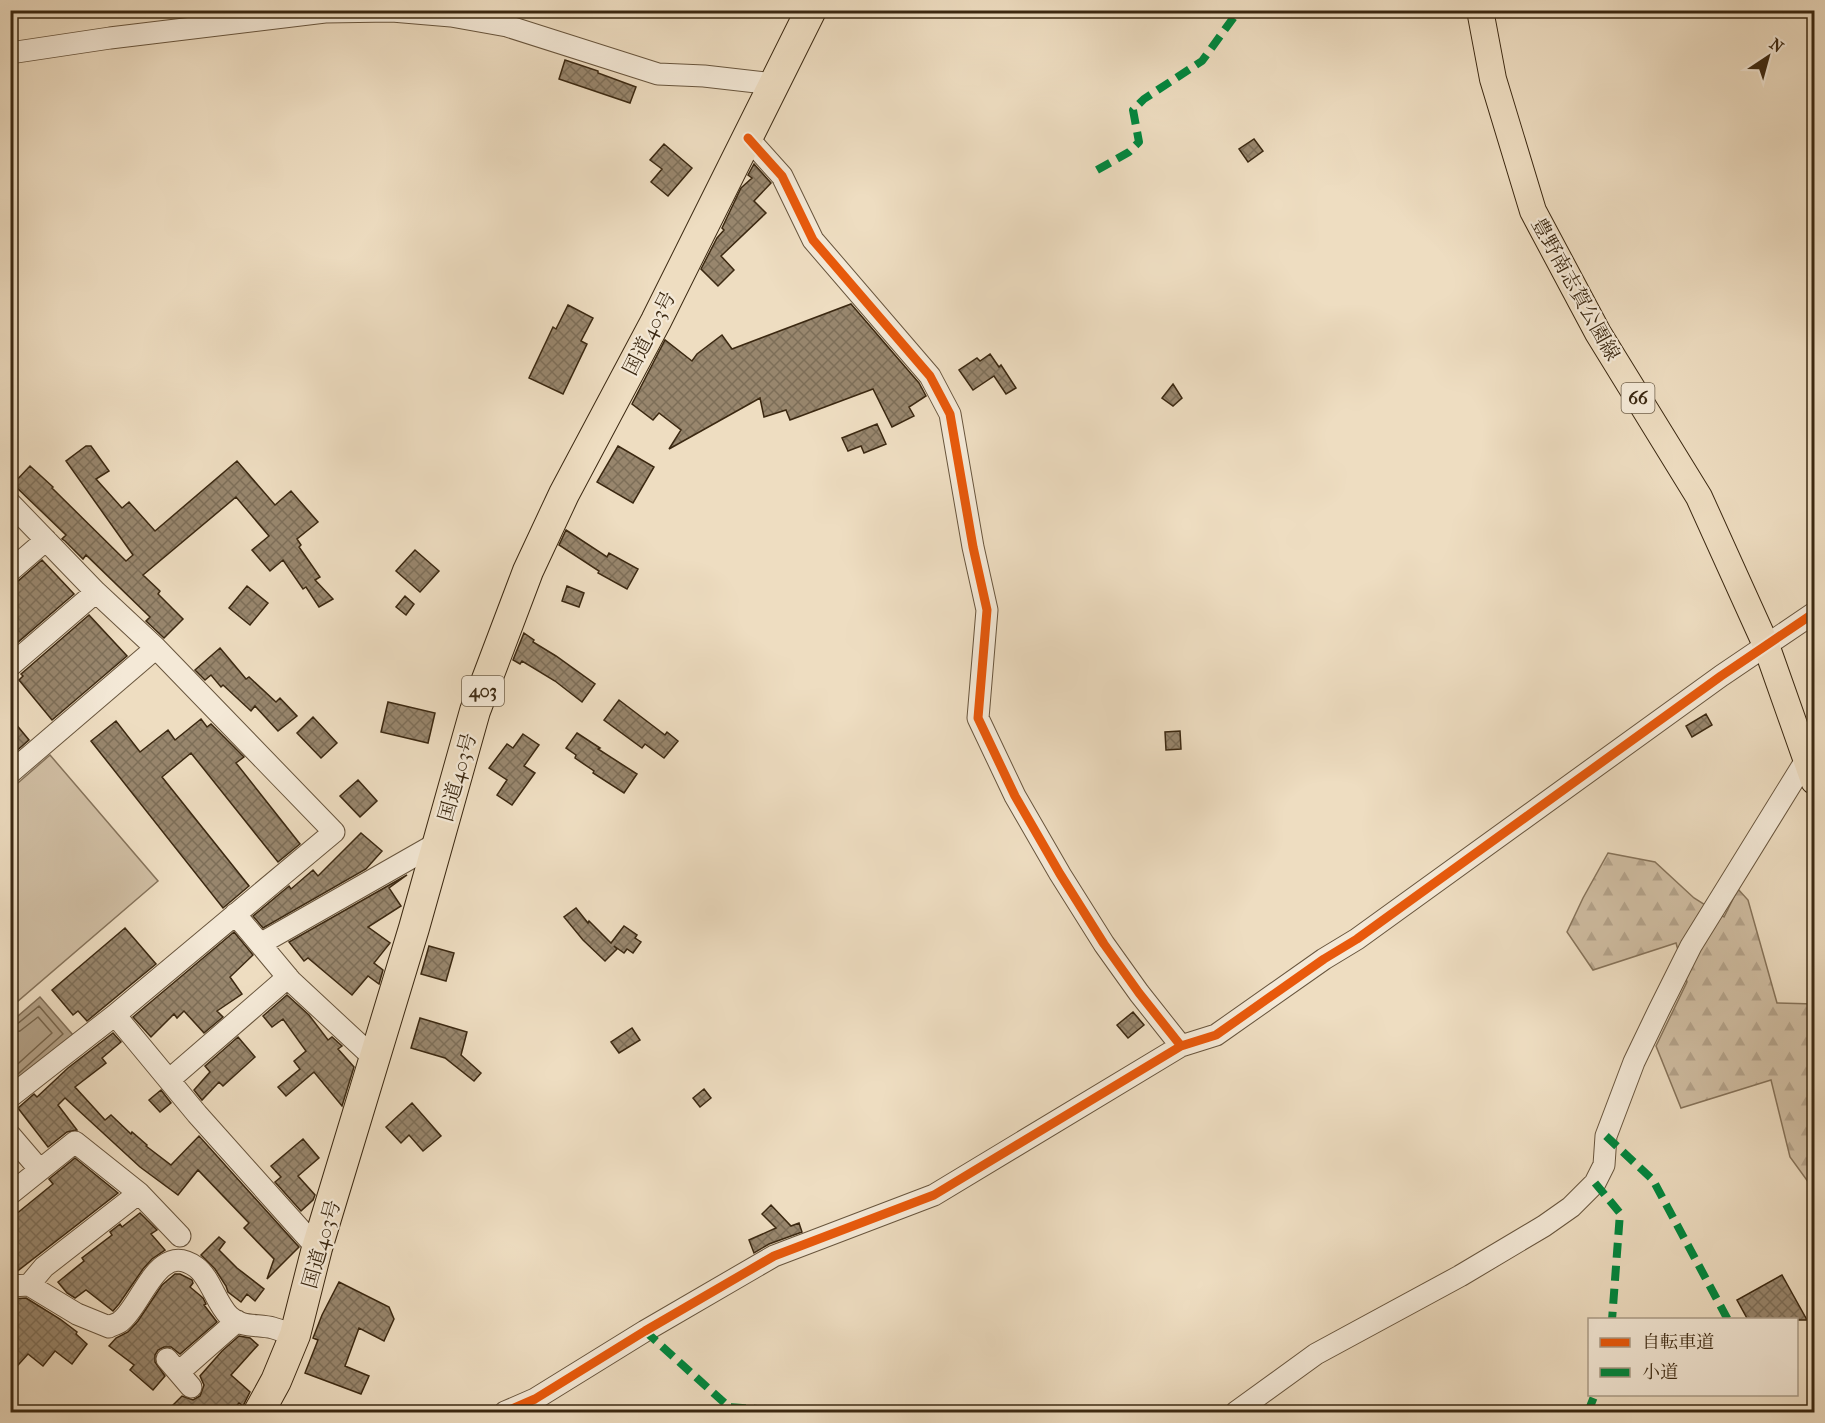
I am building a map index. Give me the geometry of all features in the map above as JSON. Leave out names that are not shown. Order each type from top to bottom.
[{"type":"highway","name":"国道403号","points":[[259,1413],[276,1382],[295,1335],[317,1248],[439,842],[475,711],[528,571],[564,494],[656,321],[811,10]]},
{"type":"main road","name":"豊野南志賀公園線","points":[[1480,10],[1492,79],[1533,211],[1598,333],[1699,497],[1766,645],[1810,771]]},
{"type":"street","points":[[10,53],[110,38],[325,12],[392,11],[451,16],[507,26],[658,74],[704,76],[774,84]]},
{"type":"street","points":[[748,138],[782,176],[813,240],[930,376],[950,414],[973,547],[987,610],[978,718],[1015,796],[1060,874],[1125,973],[1181,1046]]},
{"type":"street","points":[[10,503],[96,592],[156,648],[334,832],[115,1015],[10,1098]]},
{"type":"street","points":[[10,571],[46,540]]},
{"type":"street","points":[[10,666],[96,592]]},
{"type":"street","points":[[505,1413],[535,1399],[645,1331],[774,1256],[934,1195],[1181,1046],[1216,1035],[1324,959],[1357,939],[1721,676],[1815,613]]},
{"type":"street","points":[[10,773],[156,648]]},
{"type":"street","points":[[1236,1413],[1316,1354],[1460,1276],[1544,1226],[1571,1207],[1595,1183],[1604,1165],[1606,1136],[1634,1062],[1685,957],[1741,862],[1810,771]]},
{"type":"street","points":[[260,944],[439,842]]},
{"type":"street","points":[[235,914],[288,977],[375,1059]]},
{"type":"street","points":[[169,1080],[288,977]]},
{"type":"street","points":[[115,1015],[197,1114],[317,1248]]},
{"type":"street","points":[[10,1135],[40,1170]]},
{"type":"street","points":[[10,1194],[75,1142],[139,1193],[180,1236]]},
{"type":"street","points":[[139,1193],[20,1286],[109,1327],[121,1322],[159,1269],[173,1260],[187,1261],[201,1270],[218,1302],[230,1318],[245,1324],[272,1328],[295,1335]]},
{"type":"street","points":[[179,1373],[237,1321]]},
{"type":"green space","points":[[50,755],[158,881],[11,1007],[11,789]]},
{"type":"green space","points":[[1608,853],[1655,862],[1694,898],[1724,917],[1738,889],[1748,900],[1777,1003],[1814,1004],[1814,1190],[1790,1157],[1771,1080],[1681,1108],[1656,1046],[1687,982],[1676,943],[1593,970],[1567,932]]},
{"type":"water","points":[[40,997],[73,1035],[11,1089],[11,1022]]},
{"type":"building","points":[[565,60],[636,87],[630,103],[559,79]]},
{"type":"building","points":[[1254,139],[1263,151],[1248,162],[1239,149]]},
{"type":"building","points":[[664,144],[692,168],[668,196],[651,182],[662,169],[650,160]]},
{"type":"building","points":[[754,164],[771,183],[754,201],[766,213],[721,256],[734,270],[718,286],[701,269],[717,238],[724,230],[722,228],[741,188],[752,178],[748,175]]},
{"type":"building","points":[[851,304],[919,383],[926,396],[909,407],[914,416],[892,427],[873,389],[790,420],[786,410],[764,417],[760,398],[669,449],[681,430],[659,413],[653,420],[632,404],[665,340],[692,361],[697,354],[722,335],[732,349]]},
{"type":"building","points":[[568,305],[593,318],[581,341],[587,344],[563,394],[529,378],[553,327],[556,329]]},
{"type":"building","points":[[990,354],[999,367],[1001,365],[1016,388],[1006,394],[994,376],[973,390],[959,370],[977,358],[980,361]]},
{"type":"building","points":[[1173,384],[1182,398],[1173,406],[1162,398]]},
{"type":"building","points":[[877,424],[886,444],[864,453],[861,446],[848,451],[842,438]]},
{"type":"building","points":[[86,446],[91,446],[109,471],[96,479],[122,508],[129,502],[155,531],[237,461],[275,505],[291,491],[318,522],[297,539],[301,545],[299,547],[320,577],[315,580],[333,599],[319,607],[306,587],[303,589],[283,560],[270,571],[252,550],[269,536],[236,497],[143,575],[160,591],[158,594],[183,619],[164,638],[146,621],[150,617],[86,555],[83,559],[62,539],[66,535],[13,484],[30,466],[126,561],[133,555],[66,461]]},
{"type":"building","points":[[618,446],[654,467],[633,503],[597,482]]},
{"type":"building","points":[[566,530],[607,557],[609,553],[638,569],[627,589],[598,573],[599,571],[559,545]]},
{"type":"building","points":[[415,550],[439,571],[420,592],[396,571]]},
{"type":"building","points":[[42,560],[74,594],[10,649],[10,583],[18,581]]},
{"type":"building","points":[[247,586],[268,603],[250,625],[229,608]]},
{"type":"building","points":[[567,586],[584,593],[579,607],[562,601]]},
{"type":"building","points":[[405,596],[414,604],[406,615],[396,607]]},
{"type":"building","points":[[89,615],[127,656],[52,720],[19,680],[23,676],[21,674]]},
{"type":"building","points":[[524,633],[534,640],[533,642],[595,684],[582,702],[555,681],[522,661],[520,664],[513,660]]},
{"type":"building","points":[[220,648],[246,679],[249,677],[276,702],[280,698],[297,716],[278,731],[255,706],[251,711],[223,685],[221,687],[211,675],[205,680],[195,670]]},
{"type":"building","points":[[619,700],[665,735],[667,732],[678,741],[664,758],[645,744],[642,748],[604,720]]},
{"type":"building","points":[[388,702],[435,713],[428,743],[381,732]]},
{"type":"building","points":[[1706,714],[1712,725],[1692,737],[1686,726]]},
{"type":"building","points":[[10,717],[29,740],[13,754],[10,751]]},
{"type":"building","points":[[313,717],[337,743],[321,758],[297,733]]},
{"type":"building","points":[[201,719],[207,727],[211,724],[244,757],[236,763],[300,844],[278,862],[191,753],[162,777],[249,886],[223,908],[91,741],[116,721],[140,752],[168,730],[175,740]]},
{"type":"building","points":[[1180,731],[1181,749],[1166,750],[1165,732]]},
{"type":"building","points":[[577,733],[637,774],[624,793],[593,773],[594,771],[575,758],[576,755],[566,748]]},
{"type":"building","points":[[523,734],[539,745],[524,766],[535,773],[512,805],[497,795],[507,780],[489,768],[507,744],[513,748]]},
{"type":"building","points":[[358,780],[377,801],[360,817],[340,796]]},
{"type":"building","points":[[361,833],[382,851],[366,869],[263,928],[253,916],[289,886],[291,889],[313,870],[318,876]]},
{"type":"building","points":[[407,875],[389,888],[401,906],[368,927],[390,943],[374,963],[383,970],[379,984],[368,976],[352,995],[308,958],[304,961],[289,942]]},
{"type":"building","points":[[576,908],[588,923],[589,921],[611,943],[624,926],[637,935],[635,938],[641,942],[633,953],[627,949],[624,953],[614,946],[617,949],[605,961],[564,917]]},
{"type":"building","points":[[125,928],[156,964],[87,1021],[78,1011],[73,1015],[52,990]]},
{"type":"building","points":[[234,932],[253,955],[230,977],[242,994],[217,1011],[223,1017],[204,1033],[184,1011],[177,1018],[174,1014],[151,1037],[133,1017]]},
{"type":"building","points":[[429,946],[454,953],[446,981],[421,974]]},
{"type":"building","points":[[287,995],[309,1015],[328,1040],[332,1037],[342,1046],[338,1049],[354,1067],[342,1106],[314,1072],[286,1096],[278,1087],[300,1069],[294,1061],[306,1051],[283,1019],[272,1027],[263,1016]]},
{"type":"building","points":[[1133,1012],[1144,1025],[1128,1038],[1117,1025]]},
{"type":"building","points":[[420,1018],[467,1032],[461,1055],[481,1073],[474,1081],[445,1058],[411,1048]]},
{"type":"building","points":[[632,1028],[640,1040],[619,1053],[611,1042]]},
{"type":"building","points":[[113,1033],[121,1042],[102,1058],[106,1063],[75,1087],[105,1120],[111,1115],[171,1165],[199,1136],[299,1247],[267,1279],[274,1259],[244,1228],[249,1223],[198,1170],[178,1195],[140,1167],[65,1098],[58,1105],[77,1130],[67,1132],[48,1147],[18,1108],[34,1094],[37,1097],[68,1068]]},
{"type":"building","points":[[238,1037],[255,1057],[223,1086],[219,1082],[202,1100],[194,1090],[210,1072],[205,1066]]},
{"type":"building","points":[[704,1089],[711,1098],[700,1107],[693,1098]]},
{"type":"building","points":[[161,1090],[171,1103],[160,1112],[149,1100]]},
{"type":"building","points":[[412,1103],[441,1136],[423,1151],[409,1135],[401,1143],[386,1127]]},
{"type":"building","points":[[303,1139],[319,1158],[298,1176],[315,1195],[301,1211],[275,1182],[281,1177],[271,1166]]},
{"type":"building","points":[[75,1158],[118,1193],[15,1273],[10,1273],[10,1219],[53,1184],[49,1179]]},
{"type":"building","points":[[771,1205],[791,1226],[799,1223],[802,1232],[769,1244],[754,1253],[749,1240],[776,1228],[762,1214]]},
{"type":"building","points":[[140,1213],[157,1230],[151,1234],[165,1250],[143,1269],[113,1311],[86,1290],[75,1298],[67,1293],[58,1282],[84,1261],[82,1258],[112,1235],[110,1232],[120,1224],[122,1227]]},
{"type":"building","points":[[219,1237],[225,1242],[219,1250],[237,1268],[264,1289],[255,1301],[247,1294],[241,1302],[228,1292],[215,1269],[201,1255]]},
{"type":"building","points":[[175,1274],[192,1280],[190,1287],[203,1298],[206,1304],[204,1305],[217,1322],[180,1354],[171,1347],[158,1350],[155,1362],[165,1376],[153,1390],[130,1370],[134,1365],[109,1346],[116,1338],[128,1332],[162,1285]]},
{"type":"building","points":[[1782,1275],[1807,1320],[1747,1318],[1737,1300]]},
{"type":"building","points":[[339,1282],[389,1307],[394,1319],[384,1341],[359,1328],[345,1366],[369,1376],[361,1394],[305,1373],[318,1340],[313,1338]]},
{"type":"building","points":[[26,1298],[60,1319],[77,1332],[76,1334],[87,1344],[72,1364],[55,1351],[43,1366],[28,1354],[10,1374],[10,1299]]},
{"type":"building","points":[[239,1336],[250,1338],[258,1345],[231,1375],[250,1392],[243,1406],[239,1403],[230,1413],[165,1413],[182,1396],[193,1400],[200,1396],[204,1385],[200,1376]]},
{"type":"marked path","points":[[1097,170],[1129,152],[1139,142],[1133,110],[1144,99],[1202,61],[1239,10]]},
{"type":"marked path","points":[[1606,1136],[1653,1180],[1727,1318]]},
{"type":"marked path","points":[[1595,1183],[1620,1213],[1612,1318]]},
{"type":"marked path","points":[[645,1331],[729,1407],[796,1412]]},
{"type":"marked path","points":[[1588,1412],[1594,1396]]},
{"type":"cycle path","points":[[748,138],[782,176],[813,240],[930,376],[950,414],[973,547],[987,610],[978,718],[1015,796],[1060,874],[1104,944],[1181,1046]]},
{"type":"cycle path","points":[[505,1412],[535,1399],[645,1331],[774,1256],[934,1195],[1181,1046],[1216,1035],[1324,959],[1357,939],[1721,676],[1814,613]]}]
